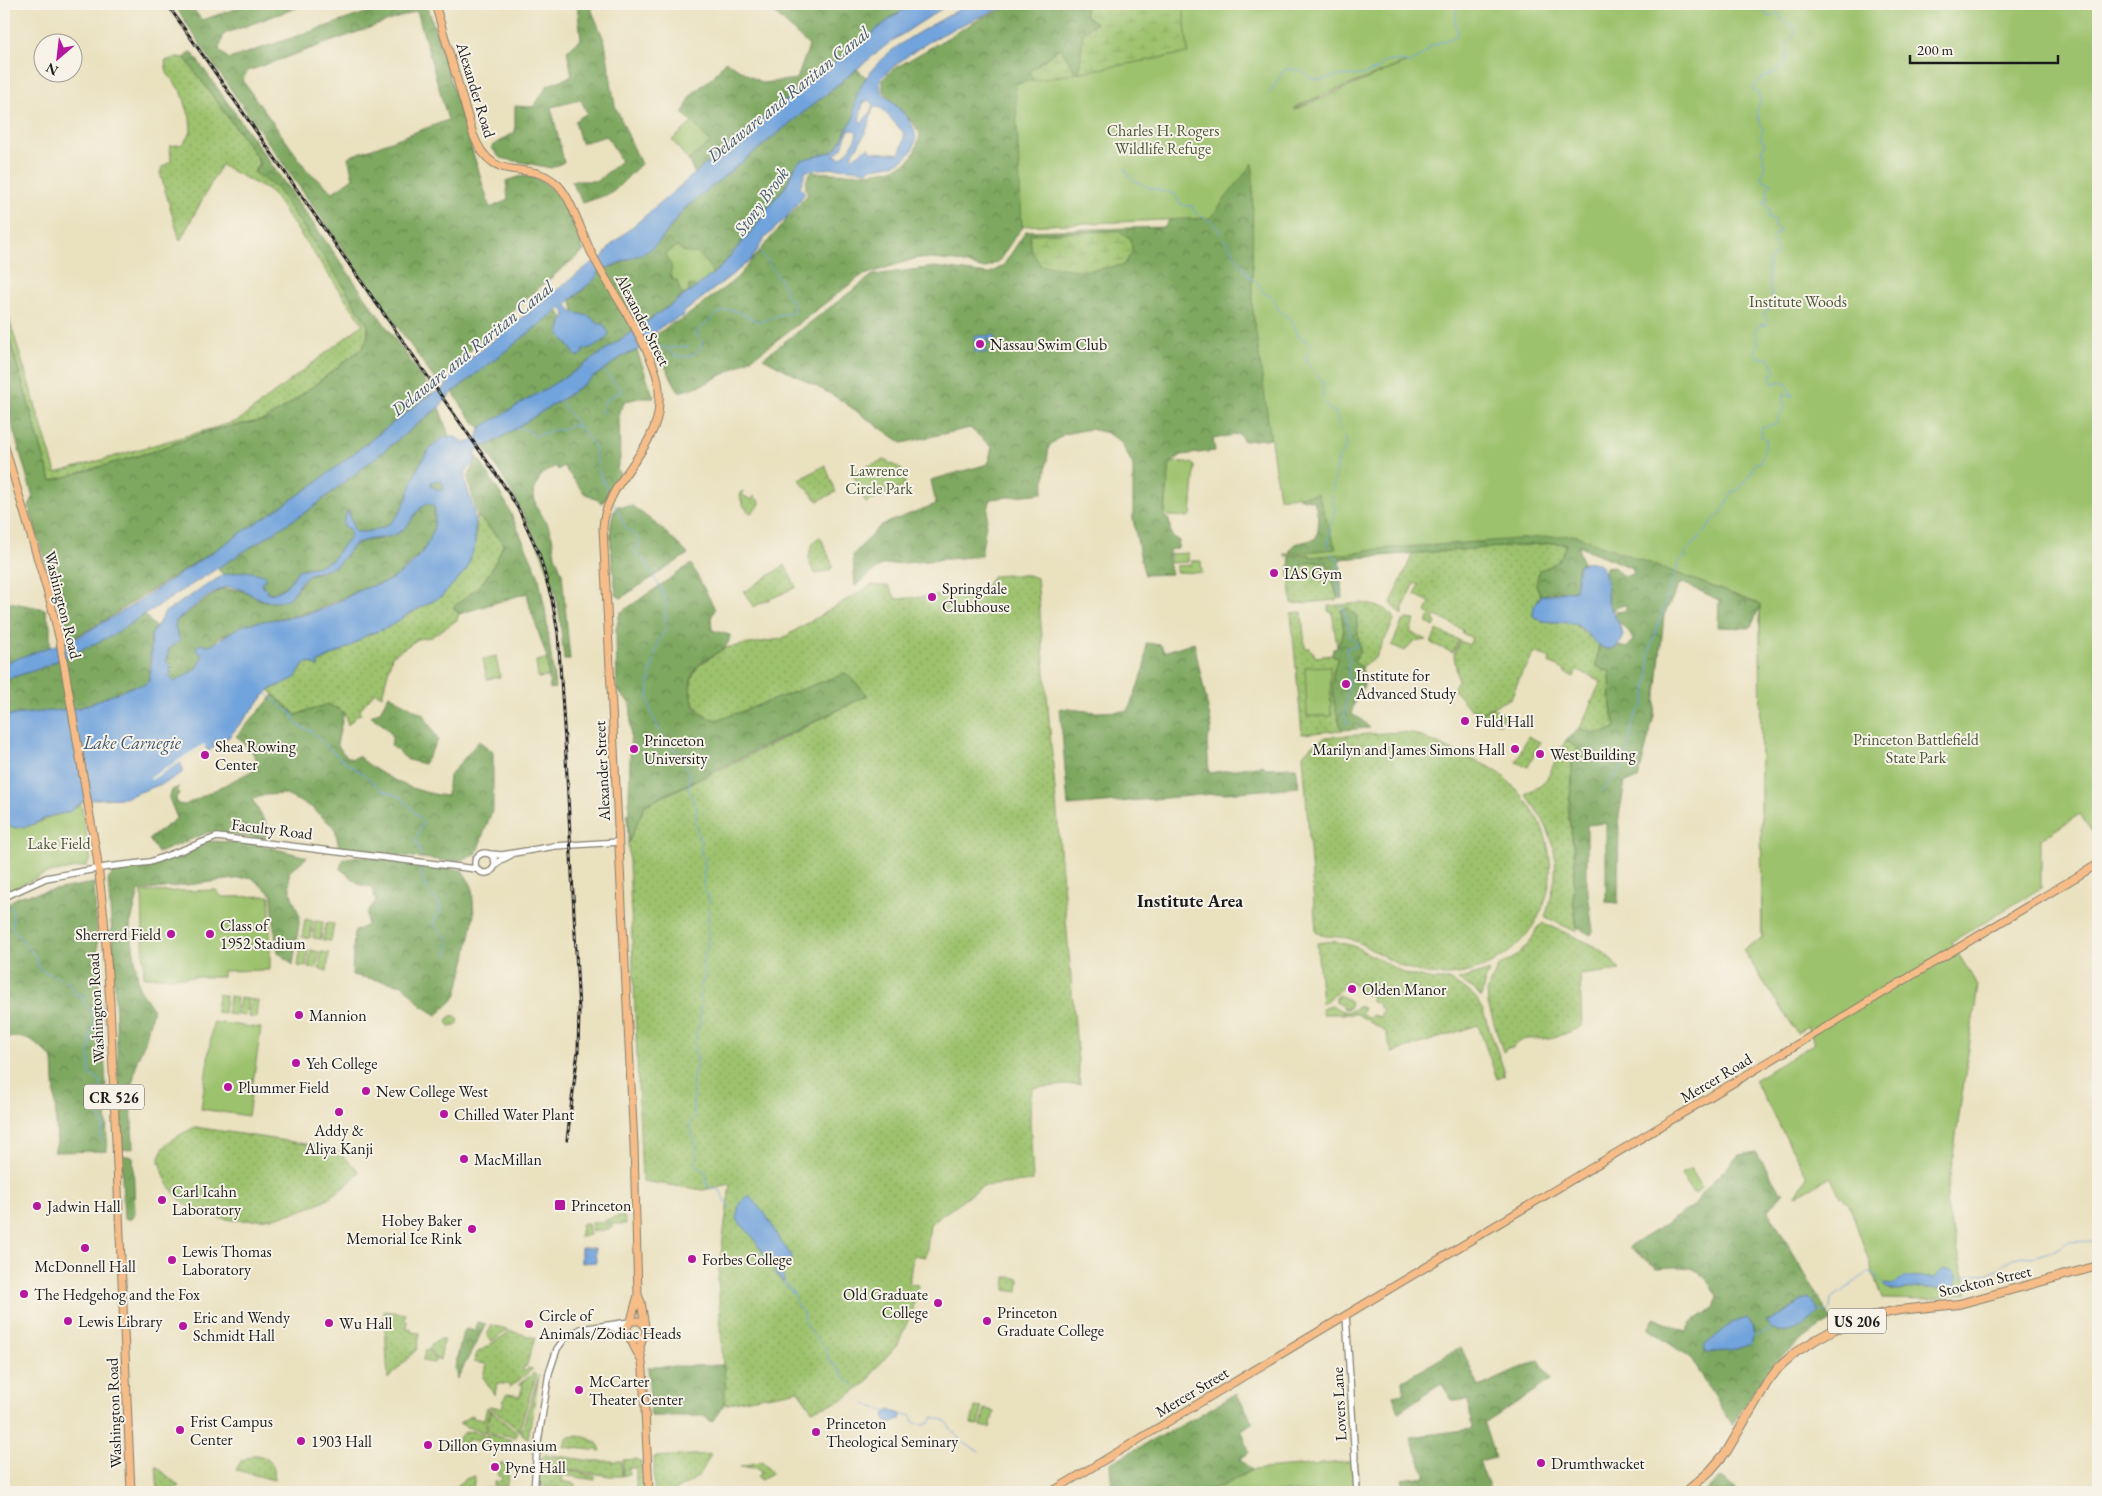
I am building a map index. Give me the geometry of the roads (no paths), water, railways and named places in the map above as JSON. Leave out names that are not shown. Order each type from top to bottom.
[{"type":"highway","name":"Stockton Street","points":[[1686,1492],[1710,1471],[1727,1451],[1767,1383],[1779,1367],[1796,1352],[1835,1329],[1876,1315],[1900,1310],[1966,1303],[2098,1266]]},
{"type":"main road","name":"Alexander Road","points":[[435,4],[473,134],[482,152],[502,168],[538,174],[558,185],[566,195],[595,260],[603,273]]},
{"type":"main road","name":"Alexander Street","points":[[603,273],[648,354],[657,376],[659,403],[648,442],[607,508],[603,532],[633,1130],[638,1295],[630,1322]]},
{"type":"main road","name":"Washington Road","points":[[4,444],[51,604],[61,647],[98,868],[110,1003],[130,1492]]},
{"type":"main road","name":"Mercer Road","points":[[1346,1315],[2098,864]]},
{"type":"main road","name":"Alexander Street","points":[[638,1295],[642,1302],[644,1325]]},
{"type":"main road","name":"Mercer Street","points":[[1051,1492],[1346,1315]]},
{"type":"main road","points":[[642,1360],[628,1335],[627,1327],[630,1322],[640,1321],[646,1329],[640,1348],[642,1360],[649,1492]]},
{"type":"main road","points":[[628,1335],[635,1339],[644,1336]]},
{"type":"street","name":"Faculty Road","points":[[4,897],[46,878],[98,868],[150,862],[210,838],[225,836],[476,869]]},
{"type":"street","points":[[518,852],[501,860],[487,874],[481,873],[476,869],[475,859],[482,853],[518,852],[542,847],[619,842]]},
{"type":"street","points":[[490,854],[495,859],[495,866]]},
{"type":"street","name":"Faculty Road","points":[[457,866],[475,859]]},
{"type":"street","name":"Lovers Lane","points":[[1346,1315],[1357,1492]]},
{"type":"street","points":[[534,1492],[536,1453],[553,1356],[560,1343],[576,1331],[592,1326],[630,1322]]},
{"type":"street","points":[[606,1326],[628,1335]]},
{"type":"water","points":[[914,4],[949,4],[889,43],[684,209],[660,241],[648,251],[598,272],[597,277],[566,304],[572,312],[589,316],[600,325],[602,323],[609,333],[605,340],[583,350],[583,353],[577,357],[559,333],[565,314],[562,307],[453,392],[439,407],[312,508],[111,636],[39,669],[4,680],[4,663],[78,637],[128,608],[309,488],[429,395],[445,388],[448,380],[472,357],[590,264],[601,259],[612,244],[725,148],[894,16]]},
{"type":"water","name":"Lake Carnegie","points":[[973,4],[1012,4],[959,26],[925,44],[894,66],[880,79],[882,92],[906,116],[914,128],[915,142],[912,150],[904,159],[894,164],[871,168],[868,171],[838,168],[806,171],[800,187],[805,193],[787,217],[765,238],[751,260],[683,313],[684,316],[662,326],[654,334],[652,344],[623,356],[568,395],[491,444],[477,449],[474,463],[466,471],[465,481],[474,510],[475,544],[467,569],[442,596],[389,627],[365,636],[351,646],[317,663],[318,667],[311,663],[305,663],[295,678],[269,690],[229,737],[220,742],[218,740],[213,743],[215,747],[208,751],[205,747],[180,762],[183,769],[182,773],[167,782],[124,798],[95,799],[81,803],[69,812],[51,816],[29,826],[16,828],[4,824],[4,716],[79,708],[134,686],[144,685],[149,680],[151,670],[151,635],[165,612],[223,575],[246,571],[265,575],[266,578],[261,583],[268,594],[282,589],[298,570],[318,566],[332,560],[351,535],[348,528],[344,527],[343,522],[348,510],[355,532],[375,530],[389,524],[399,514],[423,458],[438,441],[445,437],[454,436],[466,442],[475,440],[478,437],[480,428],[575,371],[694,289],[720,268],[786,186],[796,165],[801,160],[831,152],[838,147],[855,115],[854,107],[858,93],[866,78],[877,64],[903,42],[963,7]],"holes":[[[869,100],[873,104],[870,113],[862,122],[859,121],[863,103]],[[873,108],[881,108],[903,132],[904,135],[899,154],[871,151],[869,147],[853,158],[851,156],[869,124]],[[850,130],[854,130],[857,133],[851,147],[840,158],[834,155],[843,146],[847,133]],[[441,480],[444,488],[441,491],[431,486],[431,482]],[[428,503],[434,506],[435,518],[433,529],[423,551],[406,569],[396,576],[386,582],[364,589],[330,606],[313,612],[248,624],[233,631],[212,645],[201,644],[197,646],[196,650],[202,655],[200,664],[189,674],[173,681],[170,676],[171,666],[166,662],[169,648],[180,641],[175,627],[176,621],[206,598],[218,590],[231,587],[270,602],[287,599],[293,594],[304,578],[310,574],[335,566],[358,543],[388,537],[400,532],[420,509]]]},
{"type":"water","name":"Nassau Swim Club","points":[[995,335],[995,344],[989,344],[989,339],[986,339],[986,353],[975,353],[974,336]]},
{"type":"water","points":[[1585,562],[1598,564],[1605,575],[1608,601],[1623,636],[1621,642],[1611,649],[1601,647],[1577,625],[1566,622],[1542,621],[1533,616],[1534,606],[1541,596],[1575,590],[1579,565]]},
{"type":"water","points":[[749,1195],[766,1215],[779,1239],[792,1256],[791,1263],[783,1270],[784,1281],[782,1282],[752,1236],[737,1218],[737,1211],[740,1205]]},
{"type":"water","points":[[581,1248],[595,1248],[596,1262],[581,1263]]},
{"type":"water","points":[[1943,1269],[1954,1271],[1957,1275],[1956,1286],[1947,1289],[1923,1288],[1897,1291],[1884,1286],[1884,1284],[1894,1285],[1903,1277],[1934,1278]]},
{"type":"water","points":[[1809,1298],[1819,1311],[1801,1327],[1793,1331],[1778,1332],[1771,1328],[1766,1321],[1771,1320]]},
{"type":"water","points":[[1747,1318],[1753,1330],[1751,1344],[1731,1351],[1705,1352],[1704,1346],[1732,1323]]},
{"type":"water","points":[[889,1410],[901,1414],[900,1420],[889,1424],[884,1417],[885,1413]]},
{"type":"waterway","points":[[1269,94],[1285,69],[1301,70],[1312,79],[1321,80],[1336,76],[1363,75],[1378,69],[1384,62],[1402,61],[1409,64],[1427,52],[1429,47],[1456,36],[1458,32],[1455,22],[1457,4]]},
{"type":"waterway","points":[[1602,791],[1617,774],[1627,756],[1635,717],[1644,705],[1649,672],[1649,652],[1679,561],[1686,557],[1685,552],[1707,530],[1713,520],[1721,514],[1733,491],[1737,491],[1743,485],[1752,472],[1755,463],[1760,463],[1767,440],[1761,437],[1762,427],[1778,423],[1778,417],[1785,407],[1783,402],[1784,393],[1793,396],[1787,384],[1781,381],[1773,384],[1770,375],[1776,373],[1769,357],[1758,358],[1755,350],[1758,345],[1756,329],[1760,324],[1767,326],[1767,319],[1763,316],[1773,306],[1768,270],[1769,260],[1778,251],[1772,239],[1775,234],[1780,232],[1779,229],[1773,226],[1775,223],[1774,219],[1769,218],[1769,208],[1763,203],[1768,199],[1767,188],[1772,184],[1761,178],[1766,165],[1763,160],[1764,153],[1761,151],[1765,144],[1760,137],[1763,130],[1756,111],[1760,103],[1759,93],[1753,91],[1758,82],[1777,71],[1784,63],[1787,43],[1795,33],[1794,25],[1783,21],[1779,13],[1772,17],[1768,16],[1763,10],[1765,4]]},
{"type":"waterway","points":[[1125,168],[1128,174],[1139,183],[1153,189],[1175,194],[1179,203],[1185,206],[1193,206],[1194,212],[1214,223],[1250,278],[1256,281],[1264,293],[1273,298],[1278,309],[1292,321],[1299,337],[1310,343],[1312,348],[1306,356],[1307,363],[1323,382],[1323,398]]},
{"type":"waterway","points":[[651,344],[663,347],[676,356],[690,356],[697,352],[702,345],[702,340],[697,336],[696,332],[723,311],[732,310],[753,320],[760,321],[765,321],[780,314],[793,313],[794,303],[785,293],[785,288],[768,261],[757,249]]},
{"type":"waterway","points":[[667,348],[689,346]]},
{"type":"waterway","points":[[601,414],[606,399],[621,392],[620,388],[603,371]]},
{"type":"waterway","points":[[559,400],[594,446],[598,469],[610,496]]},
{"type":"waterway","points":[[1325,403],[1327,408],[1336,413],[1346,441],[1346,446],[1338,457],[1333,490],[1332,497],[1335,509],[1328,529],[1331,535],[1328,540],[1330,547]]},
{"type":"waterway","points":[[516,427],[528,430],[535,436],[543,433],[546,434],[551,430],[562,430],[571,425],[579,427]]},
{"type":"waterway","points":[[613,502],[626,528],[640,542],[639,547],[634,552],[648,565],[665,598],[666,629],[659,640],[650,676],[648,697],[651,712],[662,736],[670,747],[683,754],[686,761],[690,782],[688,788],[697,809],[695,821],[701,843],[701,854],[705,859],[703,886],[710,900],[708,943],[705,956],[701,962],[706,973],[701,986],[700,1024],[696,1033],[694,1052],[698,1057],[692,1083],[694,1093],[693,1112],[695,1117],[689,1124],[696,1144],[695,1165],[706,1172],[707,1186],[721,1191],[725,1203],[731,1209]]},
{"type":"waterway","points":[[1331,553],[1340,562],[1336,577],[1341,597]]},
{"type":"waterway","points":[[1342,605],[1350,631],[1349,636],[1358,646],[1346,648],[1350,660],[1348,666],[1349,686],[1345,705],[1345,718],[1348,724]]},
{"type":"waterway","points":[[266,693],[283,708],[290,711],[298,726],[311,731],[338,757],[362,773],[382,790],[401,797],[423,822],[416,839],[421,856]]},
{"type":"waterway","points":[[420,870],[427,891],[439,903],[441,908],[433,924],[446,937],[448,944],[447,956]]},
{"type":"waterway","points":[[10,905],[13,913],[12,929],[36,957],[39,969],[69,983],[74,994],[83,995],[84,1002],[92,1011],[94,1025],[90,1036],[89,1071],[90,1075],[101,1082],[99,1093],[103,1104],[98,1111],[104,1126],[100,1136],[103,1142]]},
{"type":"waterway","points":[[1958,1278],[1985,1274],[1998,1269],[2013,1258],[2022,1256],[2032,1257],[2053,1251],[2068,1242],[2098,1241]]},
{"type":"waterway","points":[[1818,1311],[1828,1312],[1831,1299],[1869,1272],[1876,1274],[1880,1282],[1886,1286]]},
{"type":"waterway","points":[[784,1281],[793,1292],[797,1306],[802,1311],[810,1330],[826,1348],[829,1362],[837,1366],[844,1377],[855,1387]]},
{"type":"waterway","points":[[782,1282],[794,1295]]},
{"type":"waterway","points":[[1751,1337],[1771,1329]]},
{"type":"waterway","points":[[865,1404],[887,1412]]},
{"type":"waterway","points":[[900,1416],[911,1415],[914,1422],[920,1425],[927,1424],[933,1417],[944,1420],[961,1441],[979,1452]]},
{"type":"railway","points":[[167,4],[503,484],[519,510],[539,554],[552,600],[558,633],[579,1011],[578,1051],[567,1140]]},
{"type":"place","name":"Nassau Swim Club","points":[[980,344]]},
{"type":"place","name":"IAS Gym","points":[[1274,573]]},
{"type":"place","name":"Springdale Clubhouse","points":[[932,597]]},
{"type":"place","name":"Institute for Advanced Study","points":[[1346,684]]},
{"type":"place","name":"Fuld Hall","points":[[1465,721]]},
{"type":"place","name":"Princeton University","points":[[634,749]]},
{"type":"place","name":"Marilyn and James Simons Hall","points":[[1515,749]]},
{"type":"place","name":"West Building","points":[[1540,754]]},
{"type":"place","name":"Shea Rowing Center","points":[[205,755]]},
{"type":"place","name":"Sherrerd Field","points":[[171,934]]},
{"type":"place","name":"Class of 1952 Stadium","points":[[210,934]]},
{"type":"place","name":"Olden Manor","points":[[1352,989]]},
{"type":"place","name":"Mannion","points":[[299,1015]]},
{"type":"place","name":"Yeh College","points":[[296,1063]]},
{"type":"place","name":"Plummer Field","points":[[228,1087]]},
{"type":"place","name":"New College West","points":[[366,1091]]},
{"type":"place","name":"Addy & Aliya Kanji","points":[[339,1112]]},
{"type":"place","name":"Chilled Water Plant","points":[[444,1114]]},
{"type":"place","name":"MacMillan","points":[[464,1159]]},
{"type":"place","name":"Carl Icahn Laboratory","points":[[162,1200]]},
{"type":"place","name":"Princeton","points":[[560,1205]]},
{"type":"place","name":"Jadwin Hall","points":[[37,1206]]},
{"type":"place","name":"Hobey Baker Memorial Ice Rink","points":[[472,1229]]},
{"type":"place","name":"McDonnell Hall","points":[[85,1248]]},
{"type":"place","name":"Forbes College","points":[[692,1259]]},
{"type":"place","name":"Lewis Thomas Laboratory","points":[[172,1260]]},
{"type":"place","name":"The Hedgehog and the Fox","points":[[24,1294]]},
{"type":"place","name":"Old Graduate College","points":[[938,1303]]},
{"type":"place","name":"Lewis Library","points":[[68,1321]]},
{"type":"place","name":"Princeton Graduate College","points":[[987,1321]]},
{"type":"place","name":"Wu Hall","points":[[329,1323]]},
{"type":"place","name":"Circle of Animals/Zodiac Heads","points":[[529,1324]]},
{"type":"place","name":"Eric and Wendy Schmidt Hall","points":[[183,1326]]},
{"type":"place","name":"McCarter Theater Center","points":[[579,1390]]},
{"type":"place","name":"Frist Campus Center","points":[[180,1430]]},
{"type":"place","name":"Princeton Theological Seminary","points":[[816,1432]]},
{"type":"place","name":"1903 Hall","points":[[301,1441]]},
{"type":"place","name":"Dillon Gymnasium","points":[[428,1445]]},
{"type":"place","name":"Drumthwacket","points":[[1541,1463]]},
{"type":"place","name":"Pyne Hall","points":[[495,1467]]},
{"type":"district","name":"Institute Area","points":[[1190,900]]},
{"type":"water label","name":"Delaware and Raritan Canal","points":[[788,94]]},
{"type":"water label","name":"Stony Brook","points":[[761,201]]},
{"type":"water label","name":"Delaware and Raritan Canal","points":[[472,348]]},
{"type":"park label","name":"Charles H. Rogers Wildlife Refuge","points":[[1163,139]]},
{"type":"park label","name":"Institute Woods","points":[[1798,301]]},
{"type":"park label","name":"Lawrence Circle Park","points":[[879,479]]},
{"type":"park label","name":"Princeton Battlefield State Park","points":[[1916,748]]},
{"type":"park label","name":"Lake Field","points":[[59,843]]}]
